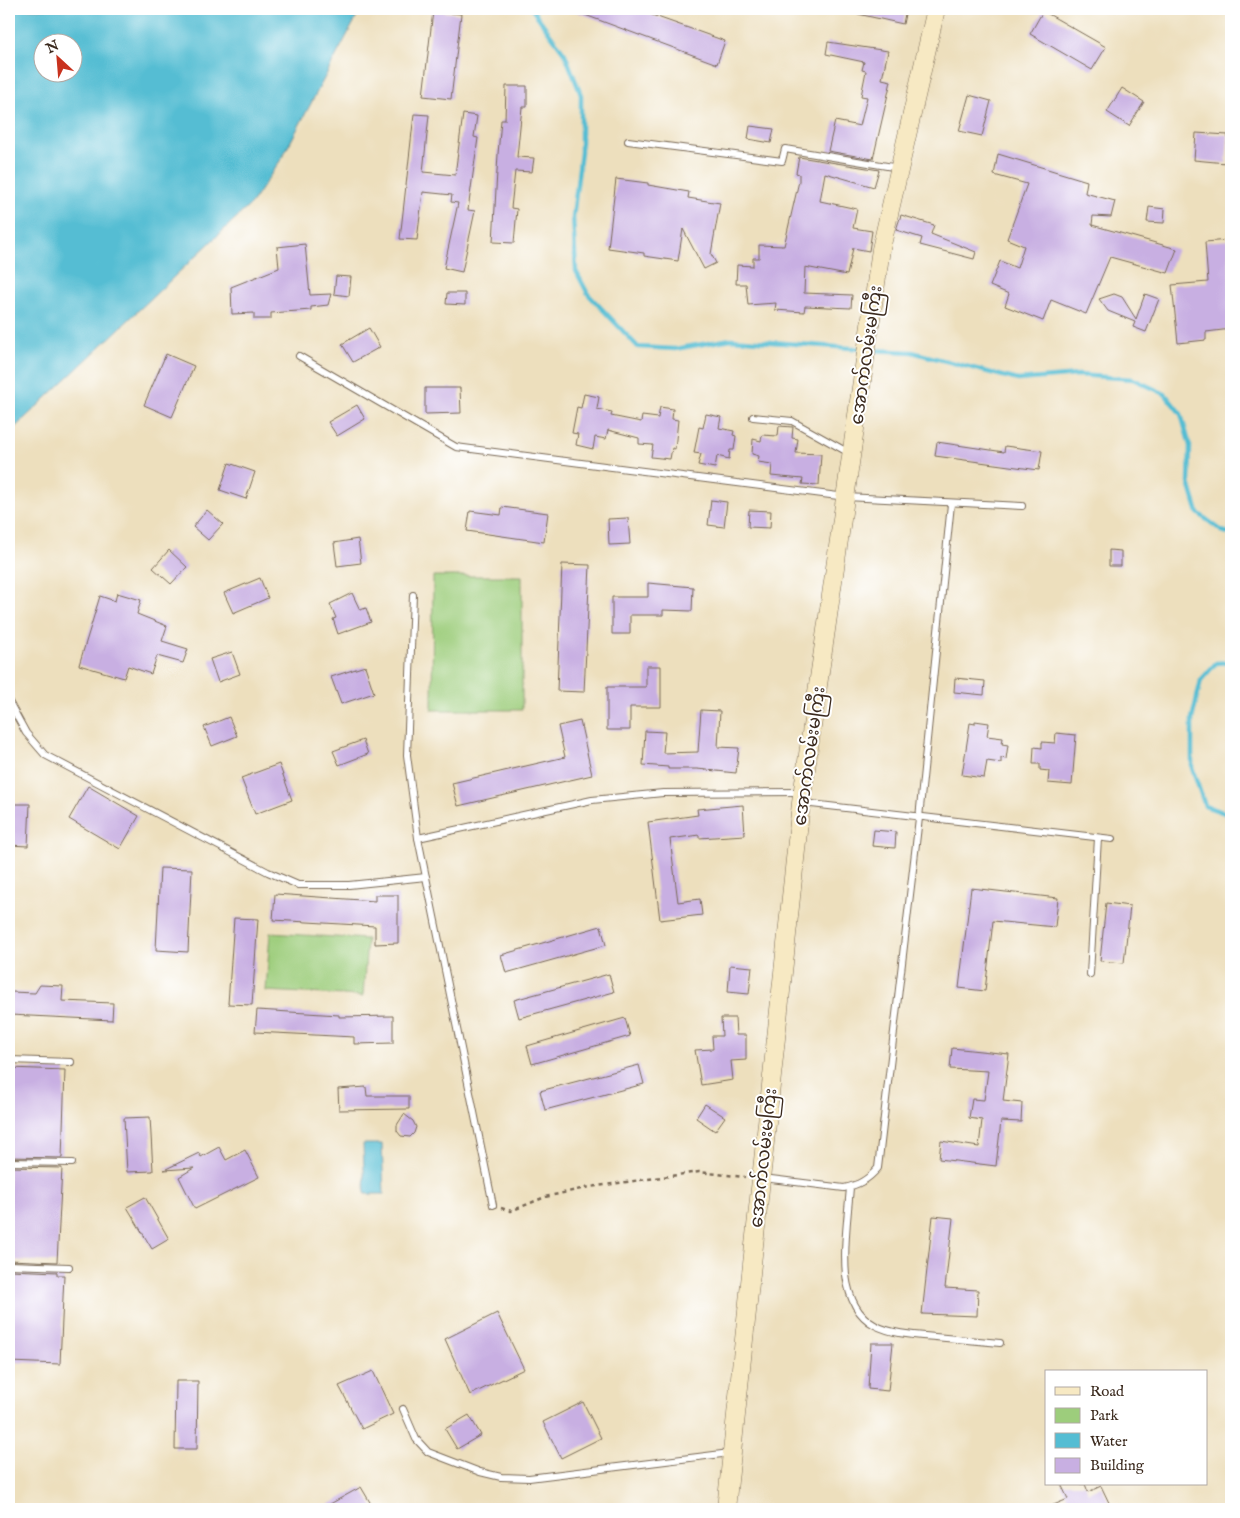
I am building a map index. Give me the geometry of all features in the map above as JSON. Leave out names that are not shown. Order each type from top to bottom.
[{"type":"main road","name":"အောက်လမ်းမကြီး","points":[[726,1509],[802,797],[881,249],[936,9]]},
{"type":"lane","points":[[628,142],[782,161],[785,149],[900,168]]},
{"type":"lane","points":[[299,356],[456,447],[846,497],[951,504],[1022,506]]},
{"type":"lane","points":[[753,417],[792,421],[852,454]]},
{"type":"lane","points":[[762,1178],[844,1188],[870,1177],[878,1168],[919,818],[951,504]]},
{"type":"lane","points":[[413,595],[407,755],[418,838],[492,1205]]},
{"type":"lane","points":[[9,702],[26,734],[45,755],[298,885],[349,886],[426,877]]},
{"type":"lane","points":[[418,838],[592,800],[663,793],[802,797],[919,818],[1112,839]]},
{"type":"lane","points":[[1090,974],[1098,838]]},
{"type":"lane","points":[[9,1060],[71,1062]]},
{"type":"lane","points":[[9,1162],[72,1163]]},
{"type":"lane","points":[[850,1187],[846,1273],[849,1293],[859,1311],[872,1325],[891,1334],[1000,1343]]},
{"type":"lane","points":[[9,1264],[70,1267]]},
{"type":"lane","points":[[403,1409],[416,1440],[428,1452],[501,1477],[530,1478],[731,1453]]},
{"type":"path","points":[[492,1205],[511,1210],[545,1197],[590,1186],[699,1172],[762,1178]]},
{"type":"green space","points":[[433,576],[522,576],[522,710],[432,710]]},
{"type":"green space","points":[[270,933],[367,939],[363,996],[266,991]]},
{"type":"water","points":[[9,9],[361,9],[282,158],[251,204],[9,433]]},
{"type":"water","points":[[363,1144],[382,1144],[384,1194],[365,1194]]},
{"type":"building","points":[[569,9],[635,9],[725,41],[717,64]]},
{"type":"building","points":[[859,9],[906,9],[903,24],[858,14]]},
{"type":"building","points":[[433,11],[461,14],[451,99],[423,96]]},
{"type":"building","points":[[1043,11],[1106,47],[1092,70],[1030,34]]},
{"type":"building","points":[[828,42],[888,51],[882,79],[891,81],[873,159],[828,151],[835,121],[860,126],[867,97],[861,96],[866,71],[862,70],[864,62],[826,54]]},
{"type":"building","points":[[506,86],[527,86],[527,107],[522,107],[517,157],[534,158],[532,172],[515,171],[511,208],[517,209],[514,243],[493,242],[498,154],[501,120],[505,120]]},
{"type":"building","points":[[1122,88],[1144,102],[1129,126],[1107,112]]},
{"type":"building","points":[[969,95],[991,101],[982,136],[959,131]]},
{"type":"building","points":[[414,114],[429,115],[423,172],[455,175],[463,114],[477,116],[474,137],[478,138],[468,210],[475,211],[462,272],[444,268],[458,203],[451,202],[452,195],[423,192],[417,240],[400,239]]},
{"type":"building","points":[[750,126],[774,129],[771,143],[748,139]]},
{"type":"building","points":[[1196,133],[1228,135],[1226,163],[1194,160]]},
{"type":"building","points":[[998,154],[1087,181],[1085,193],[1115,201],[1111,217],[1093,216],[1092,225],[1177,249],[1168,273],[1110,257],[1086,314],[1051,300],[1043,321],[1005,306],[1009,294],[990,286],[1000,261],[1017,268],[1024,246],[1007,239],[1027,184],[994,175]]},
{"type":"building","points":[[799,157],[879,170],[874,187],[825,173],[820,201],[857,209],[853,228],[872,231],[869,251],[853,248],[847,275],[805,267],[804,293],[852,295],[851,308],[805,306],[804,312],[775,310],[776,303],[748,305],[746,284],[736,284],[737,265],[753,266],[753,258],[759,258],[759,245],[784,246],[799,181],[799,174],[796,173]]},
{"type":"building","points":[[616,179],[648,183],[648,185],[689,192],[688,198],[720,203],[711,254],[716,263],[704,269],[683,229],[678,261],[644,256],[644,253],[608,248]]},
{"type":"building","points":[[1149,207],[1165,209],[1164,223],[1147,222]]},
{"type":"building","points":[[901,215],[934,225],[931,234],[976,252],[974,259],[920,245],[922,238],[896,230]]},
{"type":"building","points":[[1228,240],[1231,329],[1206,332],[1206,340],[1178,343],[1172,285],[1208,282],[1205,242]]},
{"type":"building","points":[[305,244],[310,295],[331,294],[328,305],[311,307],[311,310],[271,313],[271,319],[254,319],[254,313],[232,314],[231,287],[279,268],[277,247]]},
{"type":"building","points":[[336,276],[351,277],[349,296],[334,294]]},
{"type":"building","points":[[447,293],[465,293],[465,305],[446,304]]},
{"type":"building","points":[[1114,294],[1122,297],[1136,319],[1145,294],[1159,299],[1146,332],[1133,327],[1135,322],[1108,311],[1099,299]]},
{"type":"building","points":[[369,328],[380,347],[353,362],[342,344]]},
{"type":"building","points":[[166,354],[194,366],[172,417],[144,405]]},
{"type":"building","points":[[425,388],[460,388],[461,413],[425,414]]},
{"type":"building","points":[[584,394],[599,397],[597,409],[612,412],[611,416],[641,422],[642,416],[658,418],[660,407],[673,409],[672,419],[678,420],[675,449],[672,448],[670,459],[651,457],[653,445],[639,444],[639,438],[608,430],[606,439],[595,437],[593,449],[576,445],[578,434],[572,433],[577,407],[581,408]]},
{"type":"building","points":[[357,405],[365,419],[337,436],[328,422]]},
{"type":"building","points":[[706,414],[721,417],[719,428],[734,431],[733,435],[736,436],[734,450],[730,450],[729,459],[717,456],[715,468],[698,465],[701,454],[694,453],[699,427],[703,428]]},
{"type":"building","points":[[779,426],[793,427],[792,438],[798,439],[796,453],[821,454],[819,485],[802,484],[803,479],[771,476],[772,464],[758,462],[759,456],[752,454],[753,439],[761,441],[762,435],[778,436]]},
{"type":"building","points":[[937,442],[1004,452],[1005,446],[1042,451],[1039,470],[935,456]]},
{"type":"building","points":[[229,463],[255,472],[246,499],[220,490]]},
{"type":"building","points":[[711,500],[727,502],[724,527],[708,525]]},
{"type":"building","points":[[502,507],[548,513],[544,542],[467,531],[470,511],[501,515]]},
{"type":"building","points":[[207,510],[223,524],[208,540],[193,527]]},
{"type":"building","points":[[749,510],[771,511],[770,528],[748,527]]},
{"type":"building","points":[[628,518],[630,544],[609,545],[608,519]]},
{"type":"building","points":[[358,539],[361,563],[337,566],[334,543]]},
{"type":"building","points":[[169,550],[187,567],[171,584],[153,568]]},
{"type":"building","points":[[1109,550],[1121,551],[1121,566],[1109,566]]},
{"type":"building","points":[[562,564],[590,565],[584,692],[557,691]]},
{"type":"building","points":[[260,578],[268,598],[233,613],[224,593]]},
{"type":"building","points":[[648,583],[693,587],[692,611],[663,610],[663,615],[630,615],[630,634],[612,634],[612,597],[648,597]]},
{"type":"building","points":[[117,593],[141,600],[137,614],[167,626],[162,641],[188,649],[183,663],[157,656],[151,674],[128,666],[124,678],[79,665],[100,596],[115,601]]},
{"type":"building","points":[[352,593],[360,610],[366,608],[371,622],[338,634],[333,619],[336,618],[330,604]]},
{"type":"building","points":[[232,652],[240,674],[218,682],[210,659]]},
{"type":"building","points":[[365,666],[374,693],[341,704],[331,677]]},
{"type":"building","points":[[646,666],[661,666],[661,707],[630,707],[630,730],[607,730],[607,687],[646,687]]},
{"type":"building","points":[[955,678],[985,681],[984,695],[954,692]]},
{"type":"building","points":[[701,710],[720,711],[718,747],[739,748],[736,773],[697,769],[668,769],[668,767],[643,765],[645,731],[665,732],[663,753],[698,752]]},
{"type":"building","points":[[229,717],[237,736],[212,746],[204,727]]},
{"type":"building","points":[[580,721],[592,775],[458,806],[452,783],[565,757],[558,726]]},
{"type":"building","points":[[975,721],[989,723],[987,736],[1003,738],[1002,744],[1008,745],[1006,759],[1001,758],[1001,763],[987,761],[984,778],[962,775],[970,723],[975,724]]},
{"type":"building","points":[[1056,733],[1076,735],[1072,785],[1048,783],[1049,771],[1040,770],[1040,764],[1033,764],[1034,747],[1042,748],[1042,742],[1055,743]]},
{"type":"building","points":[[363,740],[368,754],[339,765],[333,751]]},
{"type":"building","points":[[279,764],[292,800],[255,814],[241,778]]},
{"type":"building","points":[[88,786],[139,816],[120,849],[69,819]]},
{"type":"building","points":[[9,804],[30,804],[28,846],[9,845]]},
{"type":"building","points":[[743,805],[745,835],[699,838],[699,835],[670,839],[678,902],[700,899],[702,915],[660,920],[648,822],[698,815],[697,809]]},
{"type":"building","points":[[874,830],[896,832],[895,848],[872,846]]},
{"type":"building","points":[[160,868],[192,869],[188,952],[156,950]]},
{"type":"building","points":[[971,888],[1058,898],[1055,927],[993,921],[985,991],[959,988]]},
{"type":"building","points":[[275,894],[375,901],[375,895],[398,895],[398,943],[375,944],[375,926],[273,920]]},
{"type":"building","points":[[1106,903],[1130,906],[1124,963],[1100,961]]},
{"type":"building","points":[[234,918],[258,919],[252,1005],[228,1004]]},
{"type":"building","points":[[601,926],[606,945],[506,973],[501,955]]},
{"type":"building","points":[[730,965],[752,967],[749,994],[728,992]]},
{"type":"building","points":[[609,974],[614,992],[519,1018],[514,1000]]},
{"type":"building","points":[[40,985],[63,986],[62,1001],[113,1003],[112,1020],[10,1015],[11,992],[35,993]]},
{"type":"building","points":[[257,1010],[339,1015],[339,1017],[393,1016],[393,1043],[354,1044],[354,1037],[255,1032]]},
{"type":"building","points":[[625,1018],[630,1036],[532,1064],[527,1046]]},
{"type":"building","points":[[721,1018],[735,1018],[736,1035],[746,1035],[746,1060],[731,1061],[733,1080],[701,1085],[695,1050],[713,1049],[712,1036],[722,1036]]},
{"type":"building","points":[[952,1048],[1009,1054],[1003,1101],[1022,1103],[1021,1122],[1001,1121],[996,1166],[939,1159],[941,1141],[979,1147],[982,1120],[969,1118],[972,1099],[984,1100],[988,1071],[950,1069]]},
{"type":"building","points":[[639,1065],[644,1084],[545,1110],[540,1091]]},
{"type":"building","points":[[9,1068],[65,1070],[62,1158],[9,1157]]},
{"type":"building","points":[[366,1087],[367,1096],[409,1096],[409,1109],[339,1110],[338,1089]]},
{"type":"building","points":[[705,1104],[725,1117],[715,1131],[696,1118]]},
{"type":"building","points":[[404,1114],[413,1121],[416,1127],[410,1137],[401,1136],[397,1131],[397,1125]]},
{"type":"building","points":[[150,1117],[153,1171],[127,1172],[124,1118]]},
{"type":"building","points":[[219,1147],[226,1160],[245,1150],[259,1177],[195,1209],[179,1177],[194,1168],[164,1170],[199,1153],[201,1157]]},
{"type":"building","points":[[9,1167],[62,1168],[57,1262],[9,1260]]},
{"type":"building","points":[[145,1197],[169,1239],[152,1249],[127,1207]]},
{"type":"building","points":[[933,1216],[953,1218],[945,1288],[978,1290],[977,1316],[922,1314]]},
{"type":"building","points":[[9,1270],[57,1272],[57,1275],[64,1275],[60,1364],[9,1362]]},
{"type":"building","points":[[497,1313],[524,1369],[470,1395],[445,1339]]},
{"type":"building","points":[[871,1343],[893,1343],[888,1391],[868,1389]]},
{"type":"building","points":[[373,1371],[393,1414],[362,1429],[339,1386]]},
{"type":"building","points":[[176,1381],[198,1381],[197,1449],[175,1449]]},
{"type":"building","points":[[583,1402],[601,1438],[561,1458],[543,1422]]},
{"type":"building","points":[[469,1415],[481,1435],[457,1449],[445,1429]]},
{"type":"building","points":[[1062,1486],[1086,1486],[1088,1492],[1101,1486],[1112,1509],[1044,1509],[1068,1499]]},
{"type":"building","points":[[361,1487],[374,1509],[321,1509]]},
{"type":"waterway","points":[[532,9],[565,54],[581,95],[581,152],[573,217],[576,271],[588,294],[638,347],[675,349],[731,339],[863,349]]},
{"type":"waterway","points":[[871,350],[912,352],[1018,380],[1078,375],[1133,379],[1165,394],[1181,414],[1190,446],[1189,483],[1198,513],[1222,531],[1231,534]]},
{"type":"waterway","points":[[1231,662],[1216,663],[1201,680],[1192,719],[1192,768],[1205,806],[1231,815]]}]
